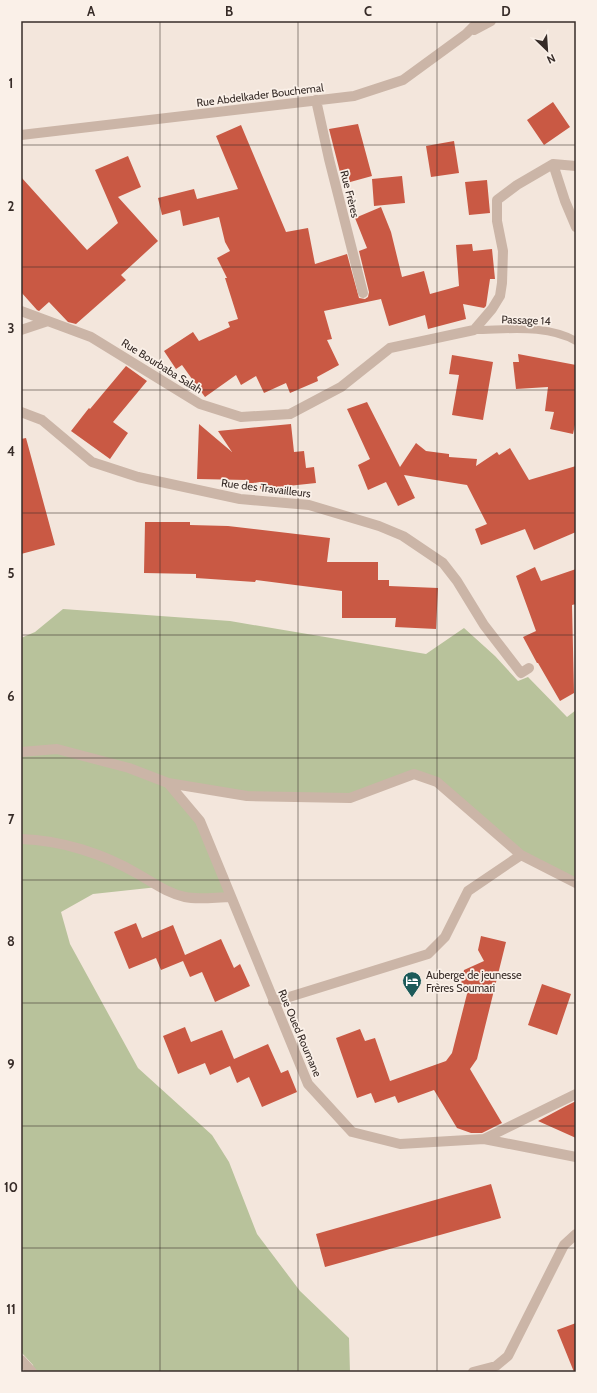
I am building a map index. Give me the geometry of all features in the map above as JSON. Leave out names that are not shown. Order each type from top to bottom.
[{"type":"street","name":"Rue Abdelkader Bouchemal","points":[[21,135],[354,96],[403,80],[466,34],[479,21]]},
{"type":"street","points":[[466,34],[491,21]]},
{"type":"street","name":"Rue Frères","points":[[316,100],[363,293]]},
{"type":"street","points":[[474,330],[492,309],[500,296],[503,251],[497,221],[497,200],[517,185],[553,164],[576,166]]},
{"type":"street","points":[[553,164],[576,227]]},
{"type":"street","name":"Rue Bourbaba Salah","points":[[21,311],[91,337],[200,404],[241,417],[290,414],[341,387],[390,348],[474,330]]},
{"type":"street","points":[[21,330],[48,321]]},
{"type":"street","name":"Rue des Travailleurs","points":[[21,412],[42,420],[92,462],[138,477],[240,499],[309,505],[379,526],[403,536],[442,564],[457,581],[484,625],[521,673],[529,668]]},
{"type":"street","points":[[21,752],[58,749],[129,768],[168,783],[247,796],[350,798],[414,774],[437,782],[521,855],[576,883]]},
{"type":"street","name":"Rue Oued Roumane","points":[[168,783],[200,821],[273,1002],[308,1084],[352,1132],[400,1144],[484,1139],[576,1157]]},
{"type":"street","points":[[21,839],[67,846],[98,855],[138,873],[158,887],[186,898],[231,897]]},
{"type":"street","points":[[273,1002],[428,954],[445,937],[468,890],[521,855]]},
{"type":"street","points":[[484,1139],[576,1094]]},
{"type":"street","points":[[473,1372],[496,1366],[508,1356],[564,1245],[576,1234]]},
{"type":"street","points":[[21,1360],[32,1372]]},
{"type":"lane","name":"Passage 14","points":[[474,330],[544,330],[565,334],[576,341]]},
{"type":"green space","points":[[63,609],[230,621],[426,654],[464,628],[495,656],[518,681],[528,677],[567,717],[576,710],[576,883],[521,855],[437,782],[414,774],[350,798],[247,796],[168,783],[200,821],[231,897],[186,897],[158,887],[93,894],[61,912],[70,944],[138,1068],[212,1135],[229,1162],[257,1234],[300,1291],[349,1338],[350,1372],[34,1372],[33,1365],[21,1352],[21,638],[35,632]]},
{"type":"building","points":[[553,102],[570,127],[544,145],[527,120]]},
{"type":"building","points":[[358,124],[372,176],[343,184],[329,129]]},
{"type":"building","points":[[241,125],[286,232],[308,228],[315,264],[347,254],[359,298],[365,299],[368,297],[369,292],[359,251],[367,248],[355,218],[381,207],[391,232],[402,277],[424,271],[430,294],[459,286],[456,245],[472,244],[473,251],[492,249],[495,279],[490,279],[486,306],[484,308],[463,304],[466,319],[428,329],[425,315],[389,326],[381,299],[324,311],[332,339],[327,340],[339,365],[317,377],[318,381],[290,393],[286,383],[264,393],[256,376],[241,385],[236,375],[205,397],[182,365],[176,369],[164,351],[193,332],[199,341],[230,327],[228,322],[238,319],[225,278],[227,278],[217,258],[230,251],[225,242],[219,217],[183,226],[180,210],[162,215],[158,198],[194,189],[197,199],[238,189],[216,136]]},
{"type":"building","points":[[454,141],[459,173],[431,177],[426,146]]},
{"type":"building","points":[[128,156],[141,187],[118,197],[158,241],[121,275],[126,280],[76,324],[68,322],[49,302],[39,311],[37,310],[21,292],[21,177],[87,250],[118,223],[95,170]]},
{"type":"building","points":[[402,176],[405,203],[374,206],[372,179]]},
{"type":"building","points":[[487,180],[490,213],[469,215],[465,182]]},
{"type":"building","points":[[518,354],[576,365],[576,420],[573,434],[550,429],[554,412],[545,411],[548,387],[516,389],[513,362],[519,362]]},
{"type":"building","points":[[452,355],[493,362],[483,420],[452,415],[459,375],[449,374]]},
{"type":"building","points":[[126,366],[147,381],[113,422],[128,433],[110,459],[71,431]]},
{"type":"building","points":[[367,402],[400,467],[416,443],[426,451],[449,454],[449,457],[477,459],[476,466],[497,452],[499,455],[510,448],[529,480],[576,466],[576,532],[534,550],[525,529],[481,545],[475,529],[487,524],[467,485],[404,475],[415,498],[398,506],[386,482],[368,490],[358,465],[370,459],[347,409]]},
{"type":"building","points":[[199,424],[232,452],[218,431],[291,424],[294,452],[304,451],[306,468],[314,467],[316,483],[260,489],[260,482],[247,484],[247,480],[197,479]]},
{"type":"building","points":[[26,438],[55,545],[21,554],[21,439]]},
{"type":"building","points":[[145,522],[190,522],[190,525],[228,526],[330,538],[327,562],[378,562],[378,580],[389,580],[389,586],[438,588],[436,629],[395,627],[396,618],[342,618],[342,591],[256,580],[255,582],[196,578],[196,574],[144,573]]},
{"type":"building","points":[[535,567],[541,581],[576,569],[576,604],[572,605],[574,693],[560,701],[523,637],[536,631],[516,576]]},
{"type":"building","points":[[136,923],[142,938],[173,925],[185,955],[221,939],[234,968],[240,964],[250,986],[215,1002],[202,972],[190,977],[183,961],[161,970],[156,958],[129,969],[114,932]]},
{"type":"building","points":[[481,936],[506,942],[477,1059],[470,1069],[502,1123],[482,1133],[471,1133],[457,1128],[434,1090],[398,1103],[395,1096],[375,1103],[371,1093],[357,1098],[336,1038],[360,1029],[365,1041],[375,1038],[390,1081],[446,1061],[452,1053],[469,986],[461,984],[464,970],[484,961],[478,950]]},
{"type":"building","points":[[542,984],[571,994],[557,1035],[528,1025]]},
{"type":"building","points":[[185,1027],[191,1042],[222,1030],[234,1059],[268,1044],[281,1073],[288,1070],[297,1092],[262,1107],[249,1077],[237,1083],[230,1066],[210,1075],[205,1063],[178,1074],[163,1036]]},
{"type":"building","points":[[576,1101],[576,1138],[538,1121],[566,1106]]},
{"type":"building","points":[[491,1184],[501,1218],[325,1267],[316,1234]]},
{"type":"building","points":[[576,1323],[576,1372],[574,1372],[557,1330]]},
{"type":"place","name":"Auberge de jeunesse Frères Soumari","points":[[412,998]]}]
